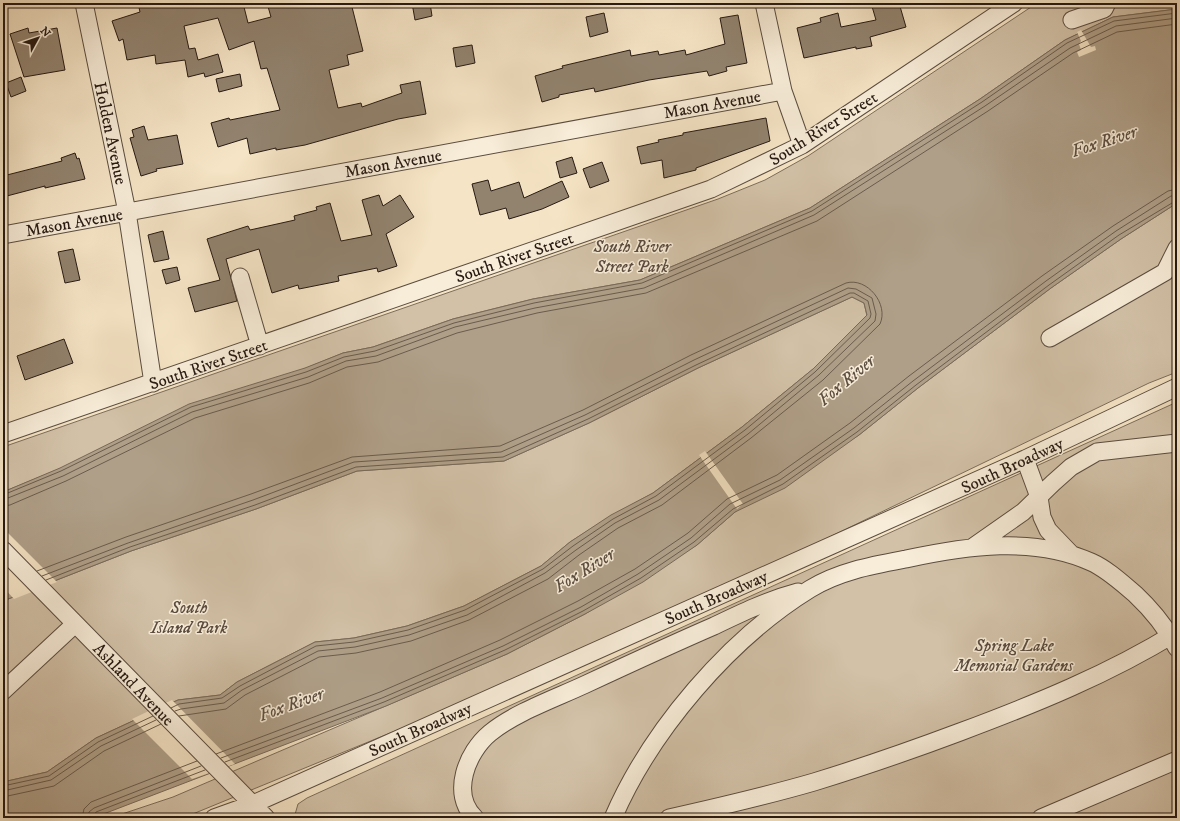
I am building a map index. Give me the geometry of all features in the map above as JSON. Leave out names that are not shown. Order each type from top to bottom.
[{"type":"street","name":"Holden Avenue","points":[[84,3],[127,212],[153,383]]},
{"type":"street","points":[[764,3],[783,91],[802,145]]},
{"type":"street","name":"South River Street","points":[[3,434],[711,189],[802,145],[991,9],[1014,3]]},
{"type":"street","points":[[1072,20],[1104,9],[1107,3]]},
{"type":"street","name":"Mason Avenue","points":[[3,235],[783,91]]},
{"type":"street","points":[[1050,338],[1171,274],[1177,248]]},
{"type":"street","points":[[240,277],[260,346]]},
{"type":"street","name":"South Broadway","points":[[214,818],[253,804],[1025,459],[1177,388]]},
{"type":"street","points":[[971,548],[1023,512],[1071,467],[1097,452],[1177,443]]},
{"type":"street","points":[[1025,459],[1039,497],[1042,517],[1048,530],[1074,556]]},
{"type":"street","points":[[475,818],[464,800],[463,787],[465,772],[470,757],[479,744],[490,733],[526,712],[679,641],[779,597],[811,588],[828,580],[871,566],[971,548],[1030,547],[1056,550],[1092,562],[1126,586],[1155,615],[1175,638],[1065,691],[931,743],[814,782],[761,797],[669,818]]},
{"type":"street","name":"Ashland Avenue","points":[[3,550],[217,770],[266,818]]},
{"type":"street","points":[[613,818],[630,782],[682,705],[706,678],[760,625],[811,588]]},
{"type":"street","points":[[3,692],[76,624]]},
{"type":"street","points":[[1041,818],[1177,760]]},
{"type":"green space","name":"South River Street Park","points":[[1037,3],[1177,3],[1177,9],[1113,17],[1065,40],[980,99],[810,208],[640,280],[533,299],[453,319],[373,347],[343,353],[3,492],[3,447],[718,199],[765,180],[808,156]]},
{"type":"green space","points":[[1177,203],[1177,372],[1149,383],[815,544],[434,715],[183,818],[110,818],[173,797],[507,654],[585,614],[697,545],[735,512],[859,435],[918,388],[1051,288],[1121,239]]},
{"type":"green space","name":"South Island Park","points":[[852,297],[864,303],[867,316],[813,369],[742,427],[653,493],[611,516],[570,542],[541,566],[464,606],[407,626],[354,638],[315,642],[237,682],[220,695],[178,700],[96,738],[47,772],[3,782],[3,601],[131,551],[256,509],[357,471],[504,461],[589,423],[698,368]]},
{"type":"green space","name":"Spring Lake Memorial Gardens","points":[[1177,402],[1177,818],[294,818],[298,804],[307,798]]},
{"type":"water","name":"Fox River","points":[[1177,9],[1177,203],[1121,239],[1051,288],[918,388],[859,435],[785,488],[735,512],[697,545],[643,582],[585,614],[507,654],[386,706],[93,818],[3,818],[3,782],[47,772],[96,738],[178,700],[220,695],[237,682],[315,642],[354,638],[407,626],[464,606],[541,566],[570,542],[611,515],[653,493],[742,427],[813,369],[867,315],[864,303],[852,297],[698,368],[589,423],[504,461],[357,471],[256,509],[131,551],[3,601],[3,492],[60,468],[189,404],[305,368],[343,353],[373,347],[453,319],[533,299],[640,280],[810,208],[980,99],[1065,40],[1113,17]]},
{"type":"pier","points":[[1081,30],[1091,47],[1095,46],[1096,50],[1079,57],[1077,52],[1081,50],[1079,44],[1081,41],[1077,32]]},
{"type":"pier","points":[[705,451],[743,504],[737,509],[699,455]]},
{"type":"pier","points":[[3,528],[57,582],[14,599],[3,587]]},
{"type":"pier","points":[[172,700],[235,764],[192,779],[132,719]]},
{"type":"building","points":[[138,3],[155,3],[156,6],[170,3],[243,3],[248,23],[271,17],[267,3],[351,3],[363,51],[347,55],[349,65],[329,70],[338,108],[361,103],[362,107],[402,93],[400,85],[420,81],[426,114],[398,119],[305,145],[276,150],[276,148],[250,154],[247,138],[218,147],[211,123],[229,118],[230,120],[280,110],[267,68],[261,69],[254,41],[229,50],[218,18],[184,26],[189,49],[195,48],[198,60],[218,54],[223,72],[205,77],[204,73],[188,77],[185,60],[156,64],[155,55],[127,60],[123,39],[119,41],[112,21],[140,12]]},
{"type":"building","points":[[412,3],[430,3],[432,16],[415,20]]},
{"type":"building","points":[[871,3],[899,3],[906,27],[870,37],[872,46],[856,49],[856,47],[804,58],[797,28],[821,22],[820,18],[838,13],[841,27],[876,20]]},
{"type":"building","points":[[604,13],[608,32],[590,37],[586,17]]},
{"type":"building","points":[[738,15],[747,63],[726,67],[727,71],[709,76],[707,71],[649,80],[595,92],[594,88],[559,95],[559,97],[542,102],[535,76],[563,68],[562,66],[630,50],[631,56],[658,51],[659,55],[685,50],[686,55],[725,44],[720,18]]},
{"type":"building","points":[[28,28],[29,33],[57,28],[65,70],[24,77],[10,34]]},
{"type":"building","points":[[472,45],[475,63],[456,67],[453,48]]},
{"type":"building","points":[[240,74],[242,86],[219,92],[216,79]]},
{"type":"building","points":[[21,77],[26,91],[11,97],[6,83]]},
{"type":"building","points":[[766,118],[770,141],[696,168],[696,170],[664,178],[662,160],[641,164],[637,147],[659,142],[658,140],[683,135],[683,133]]},
{"type":"building","points":[[144,126],[148,140],[177,135],[183,164],[156,169],[157,171],[141,176],[130,138],[134,137],[132,130]]},
{"type":"building","points":[[75,153],[77,159],[79,158],[85,179],[45,188],[45,186],[3,197],[3,176],[62,161],[61,158]]},
{"type":"building","points":[[572,157],[577,173],[560,178],[556,162]]},
{"type":"building","points":[[602,162],[609,181],[590,188],[583,169]]},
{"type":"building","points":[[488,180],[491,191],[519,182],[524,198],[562,181],[569,197],[542,209],[509,219],[506,208],[480,215],[472,184]]},
{"type":"building","points":[[379,195],[383,206],[400,195],[414,217],[386,234],[397,266],[378,272],[377,268],[338,276],[339,281],[299,289],[298,285],[272,293],[259,249],[226,259],[237,301],[195,312],[188,288],[220,280],[207,239],[248,226],[250,230],[295,220],[294,216],[317,210],[316,207],[330,203],[341,241],[372,235],[362,200]]},
{"type":"building","points":[[163,231],[169,259],[154,262],[148,235]]},
{"type":"building","points":[[73,249],[80,280],[65,283],[58,252]]},
{"type":"building","points":[[177,267],[180,280],[166,284],[162,270]]},
{"type":"building","points":[[64,339],[73,363],[25,380],[17,356]]}]
